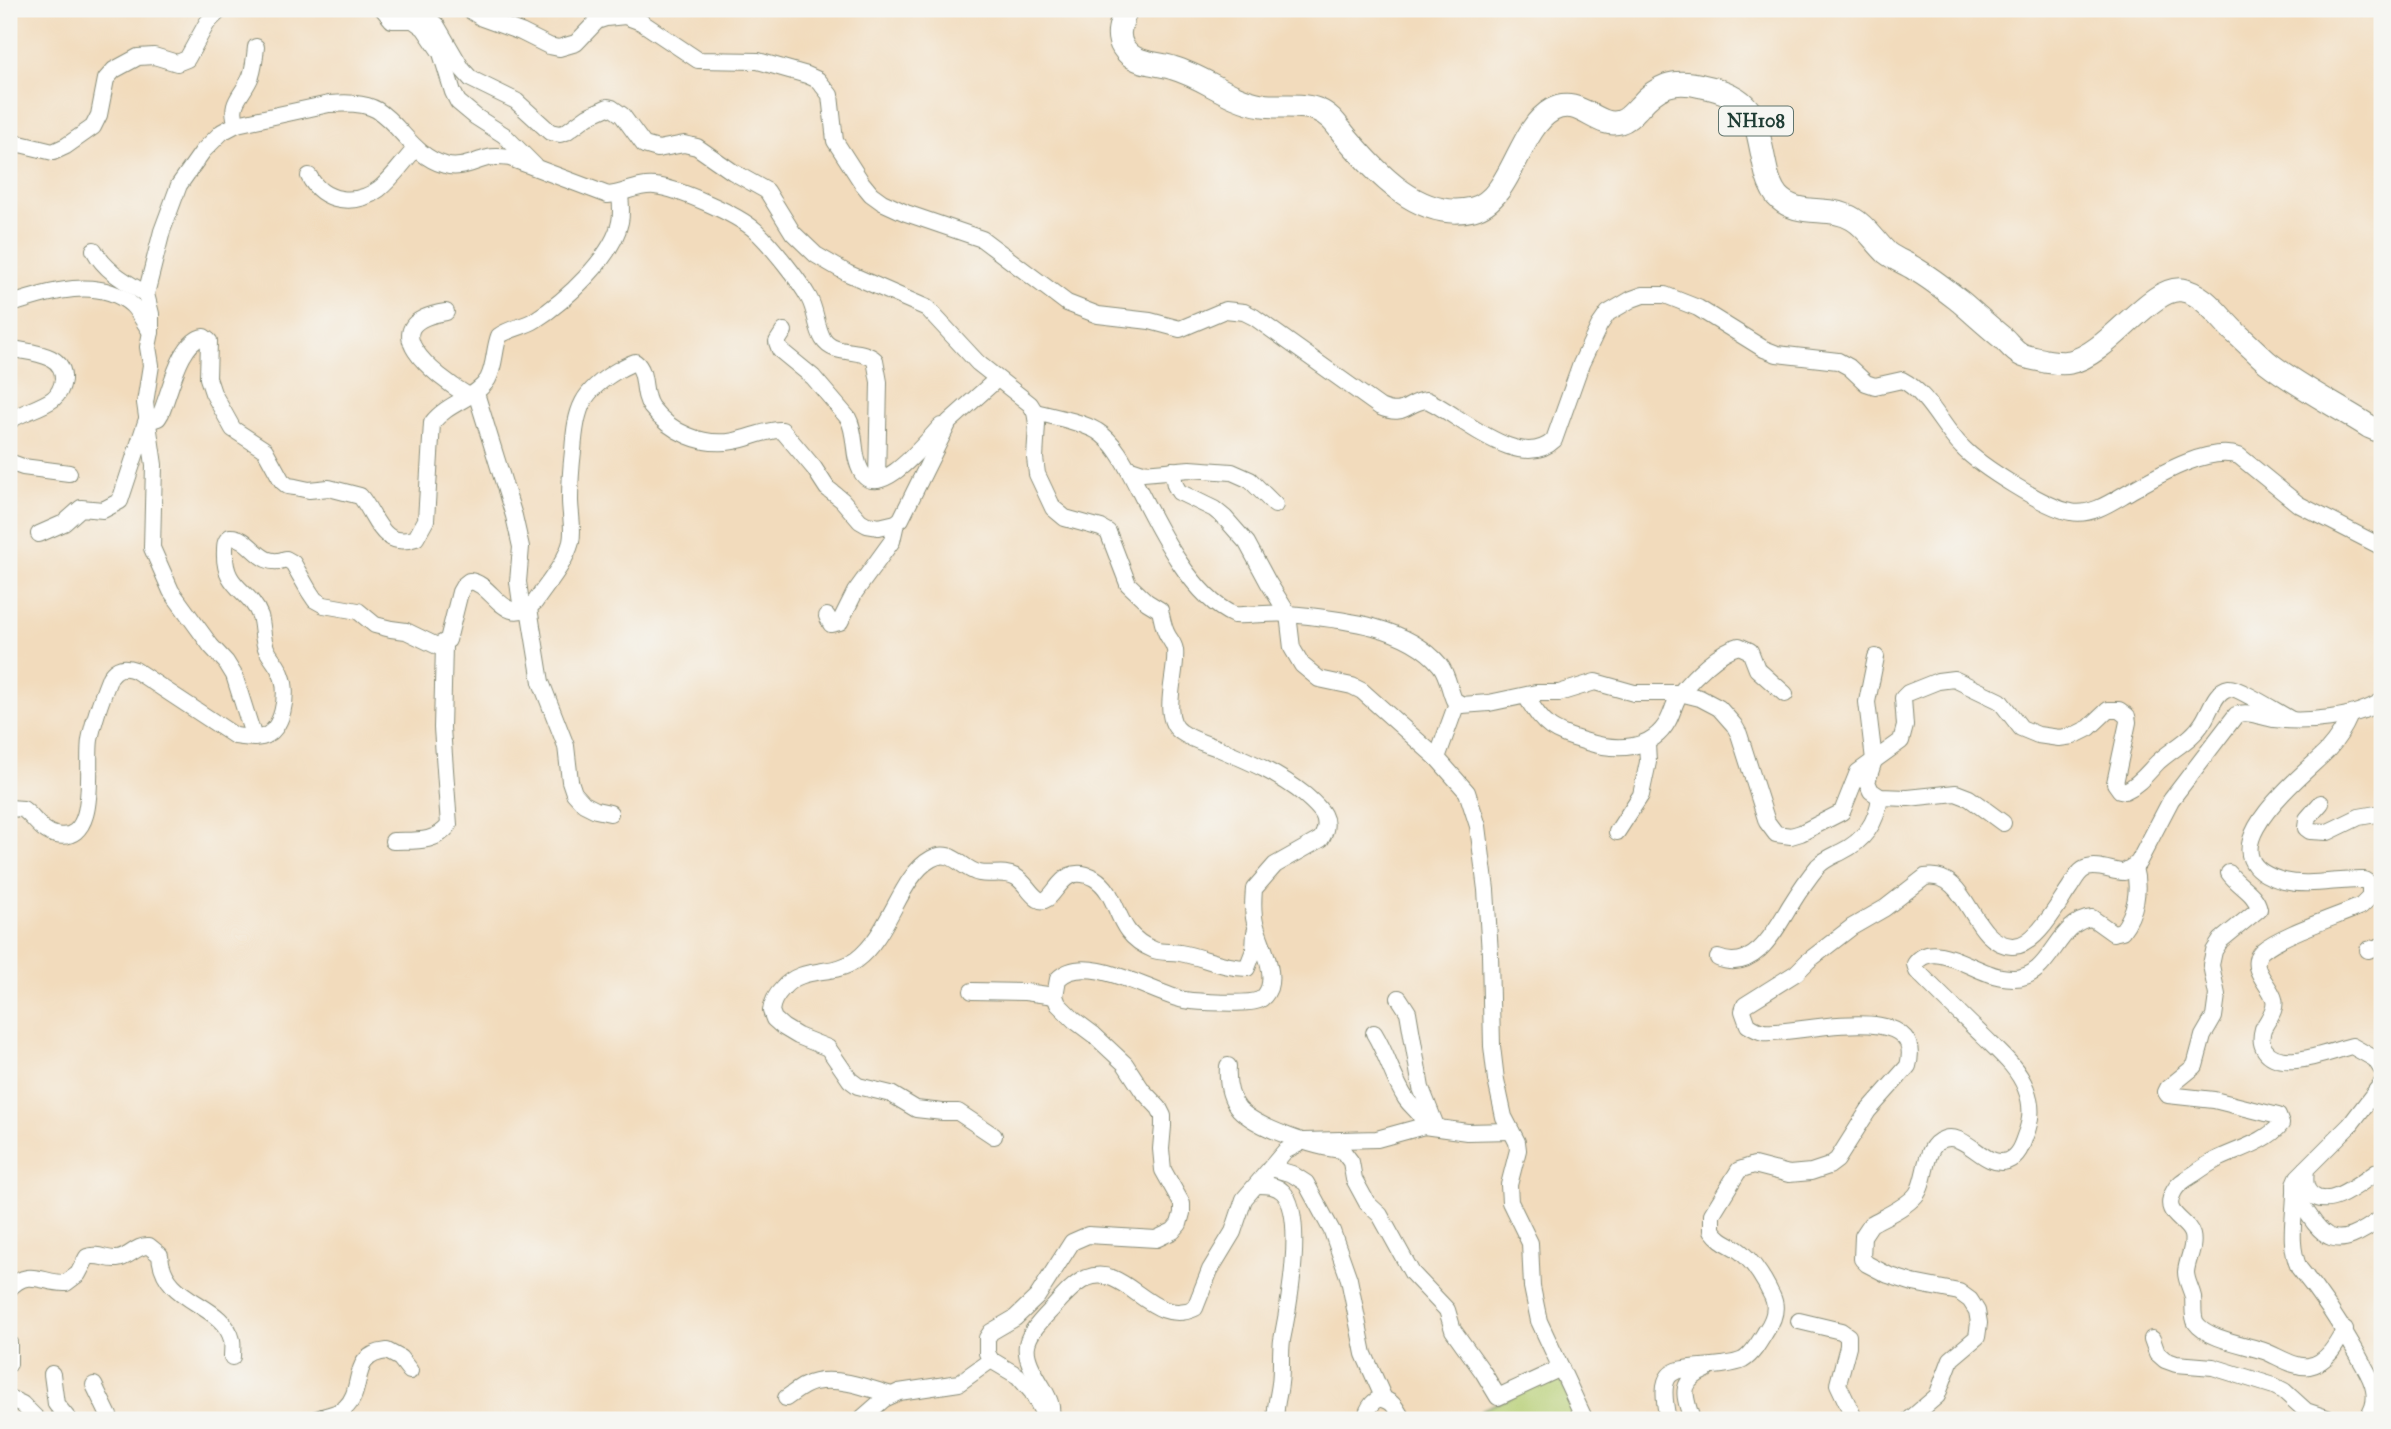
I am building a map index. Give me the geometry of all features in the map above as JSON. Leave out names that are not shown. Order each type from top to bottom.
[{"type":"highway","name":"NH108","points":[[1126,9],[1118,33],[1120,43],[1131,57],[1178,69],[1224,93],[1250,102],[1265,106],[1312,107],[1333,119],[1374,168],[1404,194],[1423,204],[1455,212],[1487,204],[1504,182],[1527,139],[1553,109],[1565,106],[1577,108],[1608,123],[1617,124],[1633,114],[1654,90],[1666,84],[1710,87],[1733,96],[1752,111],[1766,172],[1776,194],[1785,203],[1797,209],[1851,217],[1891,256],[1917,269],[2022,355],[2059,363],[2082,358],[2118,332],[2164,291],[2187,290],[2200,296],[2221,320],[2270,364],[2382,432]]},
{"type":"street","points":[[9,147],[20,144],[53,152],[74,141],[97,121],[108,74],[138,57],[154,56],[177,62],[187,59],[207,23],[221,9]]},
{"type":"street","points":[[383,9],[392,20],[413,20],[420,23],[441,53],[458,102],[504,135],[538,169]]},
{"type":"street","points":[[418,9],[437,26],[462,69],[471,79],[516,101],[550,132],[566,132],[602,108],[612,108],[622,115],[644,145],[658,149],[684,144],[697,147],[733,172],[758,185],[773,199],[793,233],[806,248],[847,273],[927,308],[965,350],[1022,397],[1035,412],[1096,430],[1114,447],[1128,468],[1177,559],[1216,604],[1234,615],[1288,614],[1374,626],[1411,642],[1439,664],[1446,674],[1454,700],[1462,705],[1489,703],[1536,693],[1559,693],[1595,682],[1634,693],[1680,693],[1700,698],[1719,708],[1739,733],[1767,822],[1776,834],[1784,836],[1801,833],[1842,812],[1854,778],[1894,747],[1904,734],[1903,698],[1908,693],[1947,679],[1963,681],[2000,701],[2016,724],[2038,735],[2059,738],[2073,736],[2089,728],[2108,710],[2119,710],[2127,716],[2128,722],[2115,783],[2120,790],[2125,791],[2202,725],[2214,701],[2224,689],[2236,689],[2292,720]]},
{"type":"street","points":[[468,9],[489,22],[559,48],[576,43],[597,21],[625,16],[642,22],[698,60],[758,61],[807,75],[818,80],[830,95],[835,141],[871,194],[906,213],[982,239],[1067,303],[1098,315],[1150,321],[1180,329],[1226,310],[1244,312],[1380,408],[1404,411],[1419,401],[1427,400],[1505,445],[1536,450],[1546,448],[1554,440],[1581,363],[1608,313],[1632,299],[1653,294],[1665,295],[1698,308],[1764,349],[1777,354],[1838,361],[1875,386],[1902,380],[1917,390],[1963,448],[1983,465],[2042,500],[2071,513],[2096,509],[2152,479],[2204,456],[2230,453],[2249,463],[2298,504],[2382,547]]},
{"type":"street","points":[[237,124],[233,113],[234,104],[251,76],[256,47]]},
{"type":"street","points":[[254,738],[234,675],[171,591],[152,548],[154,465],[145,403],[151,365],[148,347],[151,314],[146,293],[162,231],[180,185],[202,151],[222,132],[237,124],[329,104],[353,104],[379,110],[416,148],[445,165],[454,166],[498,157],[510,158],[608,195],[620,195],[653,186],[716,208],[755,230],[774,251],[810,299],[823,339],[836,349],[865,354],[875,360],[879,382],[877,480]]},
{"type":"street","points":[[309,176],[321,193],[338,199],[352,200],[381,187],[416,148]]},
{"type":"street","points":[[146,422],[158,418],[162,413],[178,365],[195,340],[204,337],[209,341],[208,378],[213,394],[233,429],[265,450],[282,481],[309,490],[329,488],[360,496],[386,536],[411,540],[420,534],[426,520],[432,423],[439,414],[471,394],[491,373],[499,336],[534,321],[560,301],[610,247],[620,222],[620,195]]},
{"type":"street","points":[[94,250],[99,259],[122,280],[146,293]]},
{"type":"street","points":[[9,305],[62,291],[84,288],[100,290],[113,293],[132,305],[151,332]]},
{"type":"street","points":[[446,312],[424,316],[416,321],[411,330],[411,343],[425,363],[471,394],[514,516],[521,547],[518,582],[541,682],[566,746],[570,781],[574,793],[584,804],[610,813]]},
{"type":"street","points":[[783,331],[778,339],[778,346],[813,377],[852,426],[860,469],[866,478],[887,478],[898,470],[941,426],[950,422],[997,379]]},
{"type":"street","points":[[9,348],[50,357],[58,361],[63,369],[62,388],[53,399],[9,421]]},
{"type":"street","points":[[393,841],[430,839],[442,834],[449,825],[442,728],[444,645],[452,630],[460,592],[469,581],[481,584],[496,602],[504,607],[525,609],[535,603],[566,555],[570,544],[573,532],[570,473],[575,420],[579,407],[590,390],[605,376],[632,362],[638,364],[649,405],[673,429],[701,440],[724,442],[782,430],[827,488],[842,499],[860,521],[873,527],[896,523],[901,519],[950,422]]},
{"type":"street","points":[[994,1136],[958,1112],[916,1109],[891,1094],[858,1086],[850,1080],[828,1048],[798,1037],[774,1018],[771,1011],[777,995],[792,979],[802,974],[845,966],[856,960],[879,936],[913,876],[937,856],[950,856],[979,873],[1004,873],[1016,877],[1042,901],[1050,898],[1065,877],[1077,873],[1087,875],[1105,887],[1130,934],[1143,944],[1156,951],[1180,953],[1230,968],[1247,968],[1254,950],[1254,889],[1275,865],[1321,839],[1326,824],[1321,809],[1289,782],[1263,767],[1191,737],[1171,720],[1175,650],[1167,635],[1160,610],[1128,584],[1108,532],[1101,527],[1065,518],[1054,508],[1037,474],[1035,412]]},
{"type":"street","points":[[39,534],[64,523],[81,508],[103,510],[120,501],[146,422]]},
{"type":"street","points":[[9,462],[23,467],[69,473]]},
{"type":"street","points":[[1128,468],[1143,473],[1213,469],[1232,472],[1250,480],[1275,505]]},
{"type":"street","points":[[1172,470],[1179,492],[1214,509],[1241,536],[1288,614],[1292,648],[1302,665],[1319,678],[1362,691],[1437,758],[1467,792],[1475,814],[1486,890],[1492,1046],[1496,1080],[1504,1117],[1518,1150],[1509,1185],[1510,1202],[1530,1243],[1532,1287],[1539,1321],[1585,1420]]},
{"type":"street","points":[[827,616],[831,624],[840,622],[855,592],[892,541],[896,523]]},
{"type":"street","points":[[9,808],[23,808],[46,832],[54,835],[78,831],[86,813],[89,795],[88,757],[93,727],[110,677],[121,667],[135,670],[235,736],[254,738],[270,734],[279,719],[286,689],[279,666],[266,650],[260,616],[228,574],[225,554],[226,539],[230,537],[241,539],[256,555],[278,563],[286,559],[293,563],[309,591],[324,605],[358,611],[375,625],[406,631],[438,646],[444,645]]},
{"type":"street","points":[[1526,696],[1536,715],[1546,726],[1564,735],[1592,744],[1638,746],[1647,744],[1658,735],[1680,693],[1726,650],[1739,646],[1750,651],[1757,669],[1785,694]]},
{"type":"street","points":[[1876,657],[1867,702],[1874,760],[1867,782],[1871,791],[1880,797],[1908,798],[1956,793],[1969,798],[2004,823]]},
{"type":"street","points":[[1668,1420],[1664,1390],[1668,1376],[1681,1368],[1737,1363],[1746,1359],[1771,1325],[1774,1300],[1750,1261],[1740,1251],[1723,1243],[1712,1230],[1713,1214],[1727,1187],[1739,1170],[1754,1165],[1789,1174],[1811,1172],[1829,1166],[1837,1160],[1868,1111],[1902,1073],[1910,1059],[1909,1050],[1901,1034],[1883,1025],[1834,1025],[1761,1032],[1748,1025],[1743,1011],[1745,1005],[1796,973],[1852,927],[1885,908],[1925,877],[1933,875],[1947,880],[1982,927],[1998,941],[2012,946],[2026,942],[2034,936],[2082,870],[2094,867],[2124,872],[2134,867],[2171,800],[2236,715],[2247,713],[2271,719],[2292,720],[2350,715],[2382,701]]},
{"type":"street","points":[[1437,758],[1457,703]]},
{"type":"street","points":[[2350,715],[2336,740],[2273,803],[2258,823],[2249,851],[2257,866],[2283,881],[2364,880],[2370,884],[2370,897],[2361,906],[2282,938],[2257,957],[2256,965],[2274,999],[2274,1007],[2261,1039],[2263,1048],[2278,1059],[2299,1060],[2352,1046],[2380,1064]]},
{"type":"street","points":[[1617,832],[1641,795],[1648,762],[1647,744]]},
{"type":"street","points":[[1718,958],[1728,962],[1751,956],[1767,943],[1819,865],[1857,844],[1869,829],[1879,810],[1880,797]]},
{"type":"street","points":[[2321,803],[2306,823],[2306,828],[2314,833],[2328,832],[2359,817],[2382,813]]},
{"type":"street","points":[[1909,1420],[1937,1396],[1951,1359],[1977,1337],[1977,1311],[1970,1300],[1959,1292],[1913,1283],[1888,1275],[1867,1264],[1862,1259],[1865,1230],[1915,1196],[1935,1144],[1954,1138],[1996,1161],[2010,1160],[2016,1156],[2023,1142],[2031,1112],[2026,1088],[2015,1070],[1917,971],[1914,964],[1919,957],[1938,955],[1989,974],[2022,977],[2032,972],[2048,957],[2076,922],[2092,918],[2113,933],[2122,931],[2135,903],[2137,877],[2134,867]]},
{"type":"street","points":[[2229,873],[2237,884],[2254,898],[2259,909],[2221,940],[2214,951],[2211,965],[2217,995],[2214,1017],[2203,1036],[2197,1062],[2166,1092],[2168,1096],[2214,1100],[2277,1116],[2281,1124],[2265,1137],[2213,1161],[2181,1182],[2173,1192],[2170,1202],[2172,1212],[2193,1238],[2186,1274],[2193,1297],[2195,1321],[2199,1326],[2224,1339],[2301,1366],[2311,1366],[2322,1360],[2331,1352],[2344,1329]]},
{"type":"street","points":[[1049,1420],[1032,1392],[1017,1376],[991,1360],[986,1345],[991,1332],[1015,1318],[1037,1297],[1072,1242],[1088,1235],[1156,1239],[1173,1231],[1179,1224],[1182,1213],[1182,1204],[1163,1170],[1163,1126],[1159,1108],[1142,1090],[1125,1064],[1065,1012],[1055,996],[1058,979],[1070,970],[1080,970],[1129,978],[1184,1000],[1257,1001],[1264,997],[1270,981],[1255,923]]},
{"type":"street","points":[[972,991],[1025,992],[1055,996]]},
{"type":"street","points":[[1399,998],[1408,1012],[1416,1066],[1430,1126]]},
{"type":"street","points":[[1374,1033],[1406,1099],[1430,1126]]},
{"type":"street","points":[[1228,1066],[1231,1095],[1239,1109],[1268,1127],[1317,1147],[1342,1150],[1351,1162],[1354,1179],[1367,1203],[1380,1215],[1412,1273],[1447,1310],[1453,1330],[1498,1397],[1561,1368]]},
{"type":"street","points":[[2365,1420],[2370,1416],[2375,1393],[2372,1379],[2344,1329],[2299,1268],[2295,1258],[2292,1247],[2295,1184],[2298,1177],[2350,1125],[2382,1083]]},
{"type":"street","points":[[1049,1420],[1052,1406],[1029,1364],[1025,1347],[1028,1336],[1040,1321],[1074,1287],[1087,1278],[1098,1276],[1125,1285],[1161,1310],[1174,1313],[1195,1308],[1210,1270],[1233,1232],[1244,1199],[1285,1151],[1304,1141],[1377,1139],[1430,1126],[1467,1132],[1511,1131]]},
{"type":"street","points":[[1272,1168],[1292,1174],[1306,1183],[1332,1231],[1349,1279],[1364,1354],[1384,1399],[1391,1402],[1403,1420]]},
{"type":"street","points":[[2306,1169],[2306,1183],[2311,1194],[2329,1200],[2382,1169]]},
{"type":"street","points":[[1258,1185],[1282,1190],[1287,1198],[1293,1227],[1293,1274],[1289,1313],[1282,1342],[1276,1420]]},
{"type":"street","points":[[2295,1194],[2319,1230],[2330,1237],[2348,1239],[2382,1219]]},
{"type":"street","points":[[9,1289],[15,1282],[32,1277],[66,1283],[78,1274],[87,1257],[96,1255],[120,1258],[140,1247],[149,1246],[160,1255],[161,1267],[171,1284],[221,1322],[232,1340],[232,1357]]},
{"type":"street","points":[[1799,1321],[1841,1331],[1847,1336],[1848,1346],[1838,1384],[1855,1420]]},
{"type":"street","points":[[2152,1339],[2157,1353],[2165,1360],[2176,1364],[2213,1367],[2274,1386],[2284,1391],[2306,1411],[2333,1420]]},
{"type":"street","points":[[9,1343],[9,1364]]},
{"type":"street","points":[[315,1420],[343,1410],[349,1403],[362,1365],[372,1355],[387,1351],[400,1358],[410,1371]]},
{"type":"street","points":[[860,1420],[891,1395],[959,1383],[991,1360]]},
{"type":"street","points":[[1692,1420],[1685,1386],[1694,1374],[1713,1366]]},
{"type":"street","points":[[52,1374],[56,1404],[69,1420]]},
{"type":"street","points":[[786,1398],[815,1382],[830,1381],[891,1395]]},
{"type":"street","points":[[94,1385],[111,1420]]},
{"type":"street","points":[[9,1398],[22,1404],[38,1420]]},
{"type":"street","points":[[1365,1420],[1371,1405],[1384,1399]]},
{"type":"green space","points":[[1560,1376],[1579,1420],[1486,1420],[1481,1410]]}]
